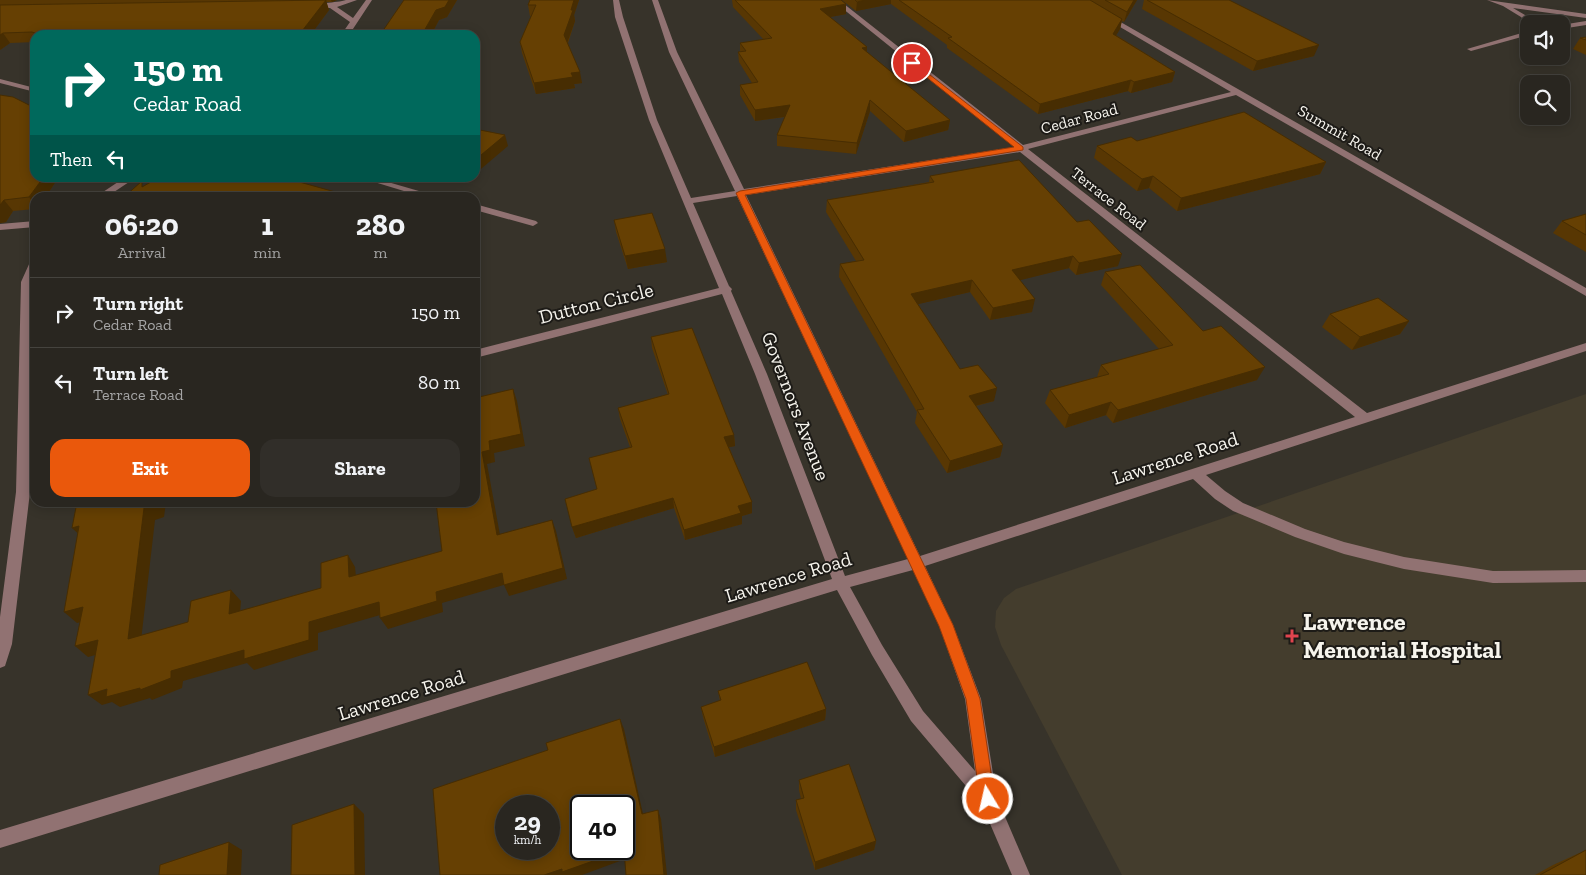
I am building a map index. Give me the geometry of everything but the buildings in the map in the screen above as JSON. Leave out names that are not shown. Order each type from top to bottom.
[{"type":"street","points":[[302,6],[332,6],[354,0]]},
{"type":"street","points":[[348,30],[369,0]]},
{"type":"street","name":"Governors Avenue","points":[[616,0],[619,17],[653,120],[727,289],[841,583],[878,650],[918,716],[988,799]]},
{"type":"street","name":"Governors Avenue","points":[[655,0],[672,52],[946,625],[973,699],[988,799],[1021,875]]},
{"type":"street","name":"Terrace Road","points":[[835,0],[1020,149],[1237,316],[1366,419]]},
{"type":"street","name":"Summit Road","points":[[1078,0],[1586,293]]},
{"type":"street","points":[[1490,0],[1502,4],[1586,16]]},
{"type":"street","points":[[1502,4],[1520,15]]},
{"type":"street","points":[[332,6],[353,21]]},
{"type":"street","points":[[1570,26],[1586,23]]},
{"type":"street","points":[[1471,49],[1520,35]]},
{"type":"street","points":[[0,81],[30,89]]},
{"type":"street","name":"Cedar Road","points":[[687,200],[1020,149],[1239,92]]},
{"type":"street","points":[[107,192],[121,182]]},
{"type":"street","points":[[381,182],[417,192]]},
{"type":"street","points":[[480,209],[533,223]]},
{"type":"street","points":[[0,227],[30,224]]},
{"type":"street","points":[[0,661],[4,644],[23,492],[26,282],[30,273]]},
{"type":"street","name":"Dutton Circle","points":[[480,353],[727,289]]},
{"type":"street","name":"Lawrence Road","points":[[0,839],[841,583],[916,563],[1366,419],[1586,346]]},
{"type":"street","points":[[1196,474],[1220,495],[1238,507],[1300,534],[1404,564],[1493,577],[1586,576]]},
{"type":"shaded area","name":"Lawrence Memorial Hospital","points":[[1586,394],[1586,875],[1122,875],[1001,645],[995,627],[996,611],[1004,598],[1016,589]]},
{"type":"place","name":"Lawrence Memorial Hospital","points":[[1292,636]]},
{"type":"route","points":[[912,63],[1020,149],[740,193],[946,625],[973,699],[988,799]]}]
